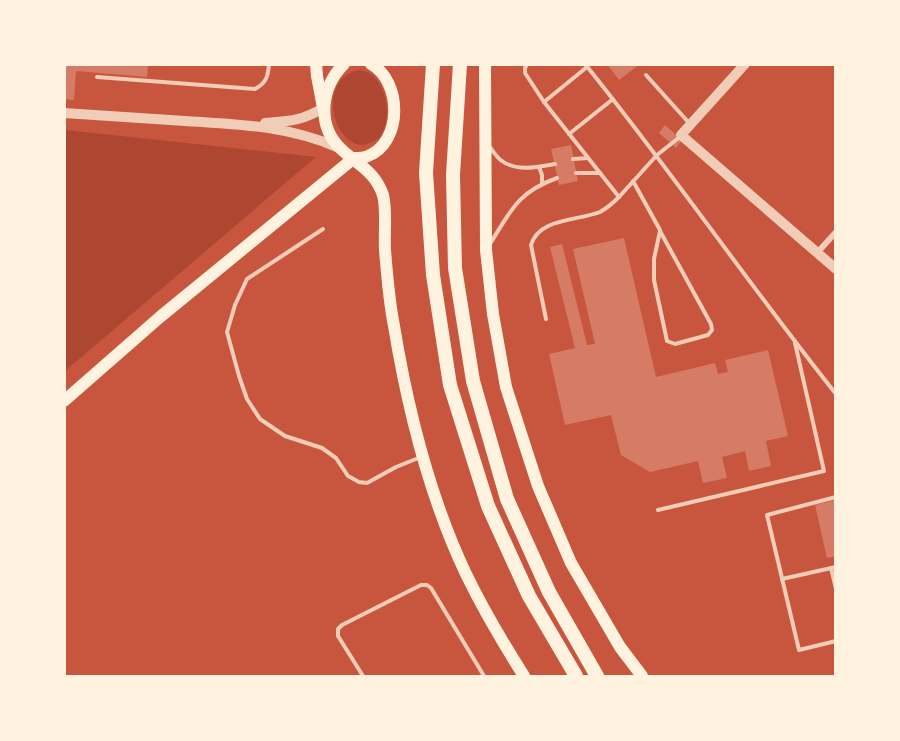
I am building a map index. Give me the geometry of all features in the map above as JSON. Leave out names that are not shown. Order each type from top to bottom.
[{"type":"highway","points":[[433,64],[426,173],[433,275],[450,385],[488,506],[529,596],[576,676]]},
{"type":"highway","points":[[460,64],[453,175],[455,268],[473,381],[507,499],[549,592],[597,676]]},
{"type":"main road","points":[[316,64],[316,76],[329,131],[340,148],[367,168],[383,197],[388,288],[405,389],[422,457],[444,522],[465,573],[494,628],[524,676]]},
{"type":"main road","points":[[323,108],[327,89],[335,73],[344,64]]},
{"type":"main road","points":[[64,401],[160,317],[354,158],[369,156],[382,145],[393,127],[394,103],[384,75],[371,64]]},
{"type":"main road","points":[[485,64],[486,250],[493,314],[506,387],[538,486],[571,563],[620,647],[642,676]]},
{"type":"street","points":[[745,64],[681,135],[836,269]]},
{"type":"street","points":[[243,124],[298,120],[323,108]]},
{"type":"street","points":[[64,113],[243,124],[319,138],[340,148]]},
{"type":"street","points":[[818,253],[836,232]]},
{"type":"lane","points":[[97,77],[255,89],[264,84],[269,64]]},
{"type":"lane","points":[[527,64],[525,73],[544,102],[619,197]]},
{"type":"lane","points":[[544,102],[586,66],[657,155],[794,342],[836,394]]},
{"type":"lane","points":[[646,75],[691,124]]},
{"type":"lane","points":[[569,134],[613,99]]},
{"type":"lane","points":[[546,319],[531,245],[533,238],[542,229],[553,224],[600,212],[619,197],[657,155],[681,135]]},
{"type":"lane","points":[[485,142],[502,162],[518,168],[555,164]]},
{"type":"lane","points":[[573,159],[588,158]]},
{"type":"lane","points":[[538,167],[542,175],[542,183]]},
{"type":"lane","points":[[576,173],[600,173]]},
{"type":"lane","points":[[486,250],[513,205],[542,183],[557,178]]},
{"type":"lane","points":[[633,181],[711,324],[712,330],[708,335],[675,344],[667,341],[654,280],[654,260],[660,231]]},
{"type":"lane","points":[[323,229],[247,279],[235,304],[227,332],[238,376],[247,399],[260,419],[285,436],[322,447],[336,458],[348,476],[358,482],[367,483],[396,467],[422,457]]},
{"type":"lane","points":[[658,510],[824,471],[794,342]]},
{"type":"lane","points":[[836,497],[766,515],[799,650],[836,641]]},
{"type":"lane","points":[[782,579],[833,567],[836,589]]},
{"type":"lane","points":[[363,676],[338,636],[338,629],[421,585],[426,585],[431,588],[484,676]]},
{"type":"shaded area","points":[[359,70],[369,73],[381,86],[386,101],[387,117],[380,137],[370,143],[358,144],[348,139],[340,129],[334,115],[333,101],[336,88],[345,77]]},
{"type":"shaded area","points":[[65,130],[316,157],[65,371]]},
{"type":"building","points":[[64,64],[148,64],[147,77],[76,71],[74,100],[64,99]]},
{"type":"building","points":[[607,64],[640,64],[619,80]]},
{"type":"building","points":[[665,125],[682,140],[676,148],[659,133]]},
{"type":"building","points":[[571,145],[578,181],[559,185],[551,149]]},
{"type":"building","points":[[624,238],[656,377],[715,363],[718,374],[728,372],[725,360],[768,350],[788,436],[766,441],[771,466],[749,471],[745,451],[722,457],[727,478],[703,483],[698,461],[650,472],[621,455],[611,415],[565,425],[549,354],[575,348],[550,247],[562,244],[587,345],[595,344],[573,249]]},
{"type":"building","points":[[836,500],[836,556],[827,558],[815,505]]}]
